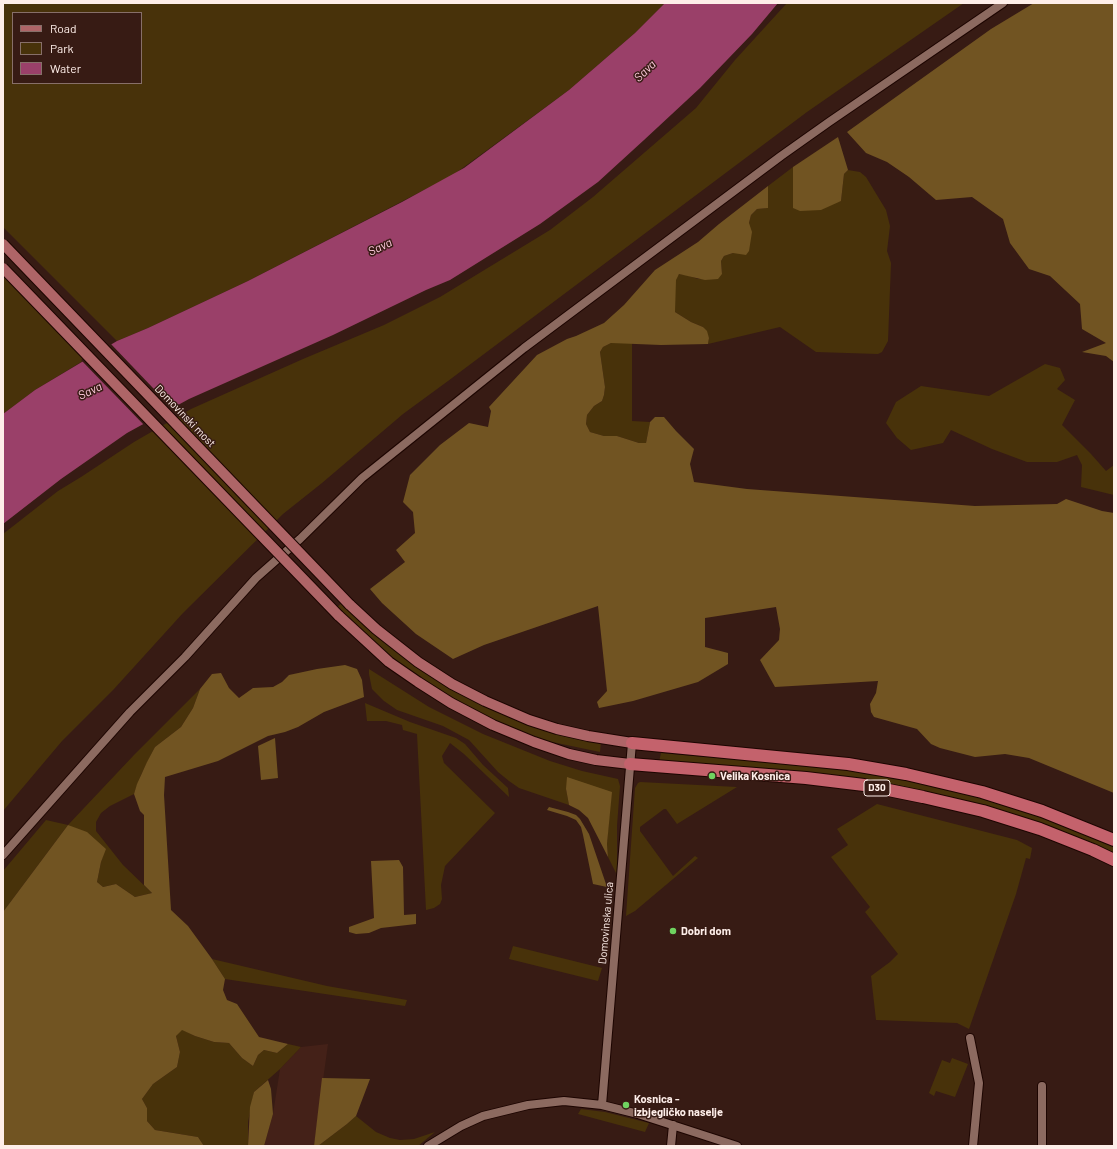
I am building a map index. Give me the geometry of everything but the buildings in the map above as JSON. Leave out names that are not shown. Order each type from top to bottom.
[{"type":"highway","name":"D30","points":[[632,743],[848,764],[906,774],[982,792],[1042,811],[1114,840]]},
{"type":"highway","name":"D30","points":[[630,764],[798,777],[864,785],[983,811],[1040,829],[1114,860]]},
{"type":"main road","name":"Domovinski most","points":[[3,244],[349,604],[376,629],[418,662],[452,684],[485,701],[529,720],[557,729],[632,743]]},
{"type":"main road","points":[[3,268],[338,616],[389,662],[451,703],[493,725],[534,742],[569,754],[596,760],[630,764]]},
{"type":"street","points":[[3,855],[130,712],[185,656],[256,578],[300,539],[362,478],[524,348],[756,175],[829,122],[1003,3]]},
{"type":"street","name":"Domovinska ulica","points":[[602,1105],[632,743]]},
{"type":"street","points":[[970,1038],[979,1083],[973,1146]]},
{"type":"street","points":[[1042,1086],[1042,1146]]},
{"type":"street","points":[[428,1146],[461,1126],[483,1116],[511,1108],[554,1101],[581,1102],[602,1105],[638,1114],[737,1146]]},
{"type":"street","points":[[670,1146],[673,1125]]},
{"type":"shaded area","points":[[1034,3],[1114,3],[1114,362],[1106,356],[1082,352],[1106,343],[1082,329],[1080,304],[1050,276],[1029,269],[1010,243],[1003,219],[972,197],[936,200],[909,177],[887,162],[866,153],[847,132],[991,29]]},
{"type":"shaded area","points":[[838,137],[848,170],[844,174],[841,201],[821,210],[800,211],[793,208],[793,167]]},
{"type":"shaded area","points":[[768,186],[768,208],[757,209],[751,215],[749,223],[752,232],[749,251],[746,255],[733,253],[724,256],[721,261],[722,274],[718,279],[705,280],[679,274],[676,280],[675,312],[691,322],[703,327],[707,331],[709,338],[708,344],[661,345],[611,343],[603,347],[600,352],[605,387],[604,395],[602,401],[594,406],[587,415],[586,424],[590,432],[604,436],[617,436],[639,443],[646,443],[650,422],[655,417],[664,417],[694,449],[690,464],[694,482],[747,489],[975,506],[1057,504],[1066,499],[1102,511],[1114,513],[1114,793],[1029,758],[1005,754],[975,757],[940,748],[931,744],[917,729],[874,717],[871,712],[870,704],[876,693],[878,681],[775,687],[760,660],[779,640],[780,629],[776,607],[705,618],[705,647],[728,653],[728,664],[698,682],[633,701],[599,708],[597,702],[607,691],[598,606],[484,645],[453,659],[416,634],[382,603],[370,589],[405,562],[396,550],[415,533],[413,512],[403,502],[410,475],[440,445],[469,423],[488,427],[491,411],[489,407],[537,355],[567,339],[604,323],[624,305],[655,270],[698,242]]},
{"type":"shaded area","points":[[345,665],[357,669],[362,680],[364,697],[324,712],[298,727],[268,736],[218,761],[165,777],[164,795],[171,910],[188,926],[212,959],[225,979],[223,990],[227,1000],[237,1004],[259,1037],[288,1044],[277,1053],[264,1050],[258,1055],[253,1066],[242,1058],[229,1043],[214,1042],[182,1030],[176,1036],[180,1052],[177,1067],[153,1084],[142,1099],[147,1108],[147,1121],[155,1130],[198,1137],[204,1146],[3,1146],[3,912],[68,825],[87,832],[106,849],[101,862],[97,882],[103,887],[116,884],[135,897],[152,893],[144,885],[144,815],[140,811],[134,794],[137,784],[155,747],[181,727],[193,708],[200,689],[212,674],[221,673],[229,688],[239,698],[253,688],[273,687],[282,682],[289,675]]},
{"type":"shaded area","points":[[275,738],[278,778],[261,780],[258,746]]},
{"type":"shaded area","points":[[567,777],[612,792],[607,844],[608,857],[588,818],[579,810],[569,805],[566,789]]},
{"type":"shaded area","points":[[549,807],[576,815],[580,819],[589,834],[607,887],[593,884],[581,827],[576,820],[547,810]]},
{"type":"shaded area","points":[[399,860],[403,867],[404,915],[416,914],[416,924],[381,928],[369,933],[356,934],[349,932],[349,927],[374,918],[371,861]]},
{"type":"shaded area","points":[[328,1044],[314,1146],[264,1146],[273,1114],[280,1069],[301,1047]]},
{"type":"shaded area","points":[[322,1078],[370,1079],[356,1116],[318,1146],[314,1146]]},
{"type":"shaded area","points":[[268,1080],[271,1089],[273,1114],[264,1146],[248,1146],[250,1107],[254,1092]]},
{"type":"green space","points":[[3,3],[665,3],[635,33],[569,90],[453,175],[248,281],[117,341],[3,227]]},
{"type":"green space","points":[[787,3],[964,3],[807,112],[403,414],[283,514],[183,613],[114,689],[62,741],[3,811],[3,534],[58,491],[134,442],[191,409],[384,325],[440,297],[550,230],[593,197],[696,108],[735,60]]},
{"type":"green space","points":[[793,167],[793,207],[841,201],[844,174],[848,170],[860,172],[866,177],[886,210],[890,226],[887,251],[891,263],[888,341],[882,352],[878,354],[816,352],[780,327],[708,344],[709,338],[703,327],[691,322],[675,312],[675,280],[679,274],[698,279],[722,274],[721,261],[724,256],[733,253],[749,223],[751,215],[757,209],[767,208],[768,186]]},
{"type":"green space","points":[[3,275],[86,359],[35,390],[3,414]]},
{"type":"green space","points":[[611,343],[632,343],[632,421],[650,422],[646,443],[639,443],[617,436],[604,436],[590,432],[586,424],[587,415],[594,406],[602,401],[604,395],[605,387],[600,352],[603,347]]},
{"type":"green space","points":[[1045,364],[1060,368],[1065,380],[1057,389],[1075,400],[1062,425],[1106,471],[1114,465],[1114,495],[1081,487],[1082,465],[1077,455],[1057,462],[1027,462],[992,449],[951,430],[943,443],[911,450],[897,438],[886,423],[896,402],[921,386],[989,396]]},
{"type":"green space","points":[[343,602],[457,691],[601,742],[600,752],[533,738],[509,729],[441,693],[397,664],[336,608]]},
{"type":"green space","points":[[369,669],[429,707],[483,734],[550,761],[582,771],[618,779],[620,786],[617,826],[617,875],[608,857],[607,844],[611,792],[566,789],[569,805],[519,788],[498,772],[469,740],[443,726],[397,710],[384,701],[372,689]]},
{"type":"green space","points":[[200,689],[193,708],[181,727],[155,747],[141,775],[134,794],[110,806],[101,813],[96,822],[96,831],[123,865],[152,893],[135,897],[116,884],[103,887],[97,882],[105,849],[68,825],[134,755]]},
{"type":"green space","points":[[365,703],[410,722],[456,738],[465,744],[483,765],[508,788],[509,797],[464,754],[450,743],[442,756],[444,763],[495,813],[445,866],[441,885],[442,899],[440,904],[434,908],[426,910],[417,734],[403,730],[402,725],[386,721],[367,721]]},
{"type":"green space","points":[[661,753],[825,767],[939,787],[974,796],[1047,819],[1114,847],[1114,856],[955,799],[659,762]]},
{"type":"green space","points":[[640,782],[737,787],[677,824],[666,809],[664,809],[640,827],[640,831],[673,876],[695,856],[698,858],[635,911],[626,916],[635,788]]},
{"type":"green space","points":[[877,804],[1017,840],[1032,848],[1030,859],[1026,858],[1016,894],[969,1029],[957,1023],[876,1020],[871,976],[898,954],[865,912],[870,907],[831,857],[848,845],[837,829]]},
{"type":"green space","points":[[46,820],[68,825],[3,912],[3,871]]},
{"type":"green space","points":[[513,946],[602,968],[598,981],[509,959]]},
{"type":"green space","points":[[212,959],[327,986],[407,1000],[405,1006],[225,979]]},
{"type":"green space","points":[[181,1029],[195,1036],[214,1042],[229,1043],[242,1058],[253,1066],[258,1055],[264,1050],[277,1053],[288,1044],[301,1047],[280,1069],[254,1092],[248,1122],[248,1146],[204,1146],[198,1137],[155,1130],[147,1121],[147,1108],[142,1099],[153,1084],[177,1067],[180,1052],[176,1036]]},
{"type":"green space","points":[[952,1058],[968,1064],[955,1097],[936,1091],[934,1096],[929,1093],[942,1060],[950,1063]]},
{"type":"green space","points":[[581,1109],[605,1112],[649,1123],[645,1132],[578,1114]]},
{"type":"green space","points":[[356,1116],[376,1132],[390,1138],[400,1140],[414,1139],[435,1132],[418,1146],[318,1146]]},
{"type":"water","name":"Sava","points":[[665,3],[778,3],[752,34],[700,88],[644,140],[598,182],[540,224],[450,280],[333,335],[189,399],[127,433],[61,479],[3,524],[3,414],[35,390],[117,341],[248,281],[402,202],[464,168],[569,90],[635,33]]},
{"type":"pier","points":[[110,343],[174,410],[145,426],[81,360]]},
{"type":"place","name":"Velika Kosnica","points":[[712,776]]},
{"type":"place","name":"Dobri dom","points":[[673,931]]},
{"type":"place","name":"Kosnica - izbjegličko naselje","points":[[626,1105]]}]
